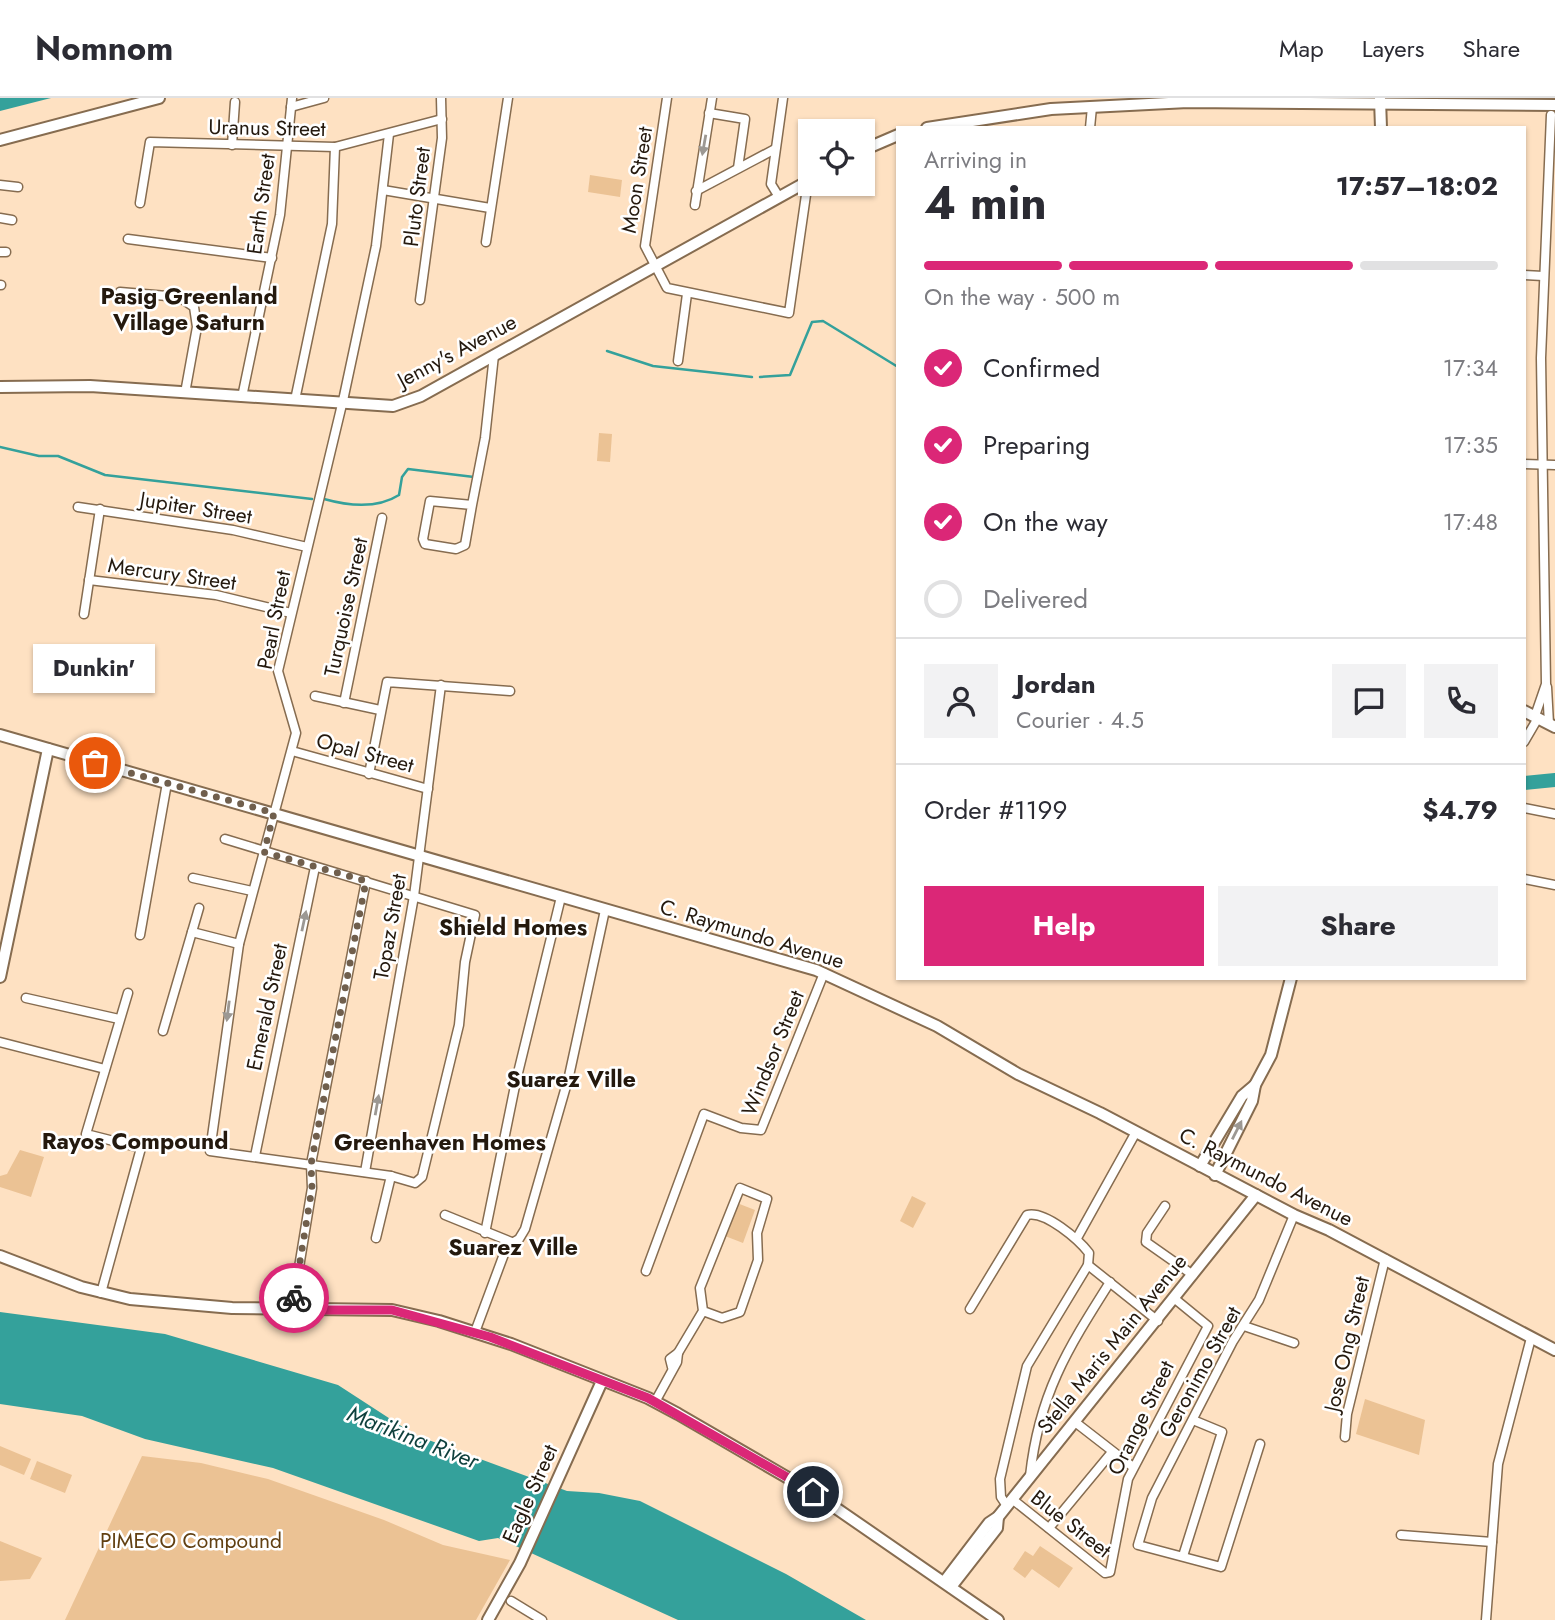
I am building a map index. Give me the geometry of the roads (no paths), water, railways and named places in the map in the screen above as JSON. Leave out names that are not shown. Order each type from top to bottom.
[{"type":"main road","points":[[0,140],[159,98]]},
{"type":"main road","points":[[938,126],[1051,108],[1092,107],[1128,102],[1380,102],[1553,110]]},
{"type":"main road","points":[[1380,102],[1381,126]]},
{"type":"main road","points":[[875,145],[896,136]]},
{"type":"main road","name":"Jenny's Avenue","points":[[0,387],[90,386],[393,406],[414,399],[798,187]]},
{"type":"main road","points":[[1532,715],[1552,725]]},
{"type":"main road","name":"C. Raymundo Avenue","points":[[0,734],[824,974],[937,1026],[1009,1070],[1385,1259],[1555,1350]]},
{"type":"main road","points":[[0,977],[48,749]]},
{"type":"main road","points":[[1215,1175],[1252,1101],[1255,1085],[1271,1055],[1290,980]]},
{"type":"main road","points":[[1200,1166],[1242,1096],[1255,1085]]},
{"type":"main road","name":"Stella Maris Main Avenue","points":[[948,1584],[997,1528],[998,1517],[1158,1321],[1256,1195]]},
{"type":"main road","points":[[0,1256],[101,1293],[172,1303],[292,1310],[392,1310],[475,1332],[583,1368],[602,1381],[655,1402],[813,1492],[998,1620]]},
{"type":"main road","name":"Eagle Street","points":[[488,1620],[520,1563],[602,1381]]},
{"type":"street","points":[[291,103],[324,98]]},
{"type":"street","name":"Pluto Street","points":[[420,300],[434,200],[442,120],[441,98]]},
{"type":"street","points":[[486,242],[508,98]]},
{"type":"street","name":"Moon Street","points":[[656,264],[645,246],[667,98]]},
{"type":"street","points":[[695,205],[712,98]]},
{"type":"street","points":[[779,197],[771,184],[783,98]]},
{"type":"street","points":[[232,145],[235,102]]},
{"type":"street","name":"Earth Street","points":[[242,397],[280,215],[291,103]]},
{"type":"street","points":[[1090,126],[1092,107]]},
{"type":"street","points":[[1526,735],[1546,684],[1551,662],[1541,465],[1544,276],[1552,177],[1553,110]]},
{"type":"street","points":[[709,113],[746,119],[738,168]]},
{"type":"street","name":"Uranus Street","points":[[140,203],[150,142],[335,147],[442,120]]},
{"type":"street","name":"Pearl Street","points":[[255,1156],[210,1151],[239,944],[292,751],[295,726],[278,673],[342,404],[376,246],[389,134]]},
{"type":"street","points":[[295,400],[332,224],[335,147]]},
{"type":"street","points":[[696,191],[775,149]]},
{"type":"street","points":[[0,185],[18,187]]},
{"type":"street","points":[[383,190],[490,208]]},
{"type":"street","points":[[656,264],[667,288],[786,314],[790,310],[807,196]]},
{"type":"street","points":[[0,218],[12,220]]},
{"type":"street","points":[[128,239],[272,258]]},
{"type":"street","points":[[1526,275],[1544,276]]},
{"type":"street","points":[[120,292],[179,297],[194,307],[197,327],[185,393]]},
{"type":"street","points":[[678,361],[687,294]]},
{"type":"street","points":[[472,505],[430,501],[423,540],[425,544],[456,550],[465,545],[485,438],[494,355]]},
{"type":"street","points":[[1526,464],[1555,465]]},
{"type":"street","name":"Jupiter Street","points":[[78,507],[233,530],[307,547]]},
{"type":"street","name":"Mercury Street","points":[[84,614],[100,509]]},
{"type":"street","name":"Turquoise Street","points":[[344,703],[382,518]]},
{"type":"street","name":"Mercury Street","points":[[89,580],[216,595],[291,613]]},
{"type":"street","points":[[369,774],[384,686],[390,681],[510,691]]},
{"type":"street","points":[[1546,684],[1552,725]]},
{"type":"street","name":"Topaz Street","points":[[365,1172],[414,895],[441,685]]},
{"type":"street","points":[[315,696],[380,710]]},
{"type":"street","name":"Opal Street","points":[[292,751],[428,789]]},
{"type":"street","points":[[140,935],[167,783]]},
{"type":"street","points":[[1526,808],[1555,814]]},
{"type":"street","points":[[225,839],[475,915],[465,962],[458,1025],[419,1181],[255,1156]]},
{"type":"street","name":"Emerald Street","points":[[255,1156],[315,867]]},
{"type":"street","points":[[192,878],[252,891]]},
{"type":"street","points":[[1526,879],[1555,885]]},
{"type":"street","points":[[292,1310],[312,1188],[311,1164],[366,881]]},
{"type":"street","points":[[485,1233],[516,1081],[561,897]]},
{"type":"street","points":[[163,1031],[199,908]]},
{"type":"street","points":[[475,1332],[507,1246],[514,1243],[525,1229],[569,1076],[605,910]]},
{"type":"street","points":[[192,932],[239,944]]},
{"type":"street","name":"Windsor Street","points":[[646,1271],[704,1114],[741,1128],[761,1130],[824,974]]},
{"type":"street","points":[[101,1293],[141,1148],[86,1134],[128,993]]},
{"type":"street","points":[[26,998],[119,1019]]},
{"type":"street","points":[[0,1042],[105,1069]]},
{"type":"street","points":[[1077,1238],[1136,1132]]},
{"type":"street","points":[[376,1238],[391,1176]]},
{"type":"street","points":[[655,1402],[672,1367],[670,1359],[678,1353],[703,1311],[700,1288],[740,1188],[767,1199],[757,1233],[758,1260],[740,1312],[722,1318],[703,1311]]},
{"type":"street","points":[[1166,1206],[1146,1233],[1146,1242],[1194,1275]]},
{"type":"street","points":[[970,1309],[1027,1214],[1037,1214],[1077,1238],[1089,1253],[1089,1263],[1027,1366],[1000,1479],[1002,1497],[1009,1503]]},
{"type":"street","points":[[445,1215],[514,1243]]},
{"type":"street","name":"Geronimo Street","points":[[1183,1556],[1138,1545],[1152,1498],[1259,1300],[1294,1215]]},
{"type":"street","name":"Jose Ong Street","points":[[1345,1437],[1347,1414],[1385,1259]]},
{"type":"street","points":[[1089,1263],[1158,1321]]},
{"type":"street","points":[[1030,1476],[1036,1434],[1059,1365],[1110,1282]]},
{"type":"street","name":"Orange Street","points":[[1110,1573],[1119,1516],[1133,1467],[1208,1326],[1175,1299]]},
{"type":"street","points":[[1244,1326],[1293,1343]]},
{"type":"street","points":[[1486,1620],[1498,1464],[1531,1338]]},
{"type":"street","points":[[1193,1420],[1222,1433],[1183,1556],[1222,1567],[1260,1444]]},
{"type":"street","points":[[1074,1422],[1133,1467]]},
{"type":"street","points":[[1049,1528],[1112,1452]]},
{"type":"street","name":"Blue Street","points":[[1009,1503],[1049,1528],[1105,1573],[1110,1573]]},
{"type":"street","points":[[1401,1535],[1492,1542]]},
{"type":"street","points":[[511,1601],[542,1620]]},
{"type":"water","points":[[0,98],[51,98],[0,111]]},
{"type":"water","name":"Marikina River","points":[[0,1312],[165,1334],[338,1385],[415,1435],[567,1491],[599,1493],[640,1501],[786,1574],[866,1620],[678,1620],[498,1538],[479,1541],[273,1468],[145,1439],[82,1416],[0,1404]]},
{"type":"waterway","points":[[760,377],[790,375],[812,322],[823,321],[896,366]]},
{"type":"waterway","points":[[607,351],[653,366],[752,377]]},
{"type":"waterway","points":[[0,447],[39,456],[58,456],[105,475],[312,499]]},
{"type":"waterway","points":[[324,499],[363,505],[382,503],[399,495],[402,477],[408,469],[474,477]]},
{"type":"waterway","points":[[1526,783],[1555,780]]},
{"type":"place","name":"Dunkin'","points":[[95,763]]},
{"type":"district","name":"Pasig Greenland Village Saturn","points":[[189,309]]},
{"type":"district","name":"Shield Homes","points":[[513,927]]},
{"type":"district","name":"Suarez Ville","points":[[571,1079]]},
{"type":"district","name":"Rayos Compound","points":[[135,1141]]},
{"type":"district","name":"Greenhaven Homes","points":[[440,1142]]},
{"type":"district","name":"Suarez Ville","points":[[513,1247]]},
{"type":"park label","name":"PIMECO Compound","points":[[191,1541]]}]
